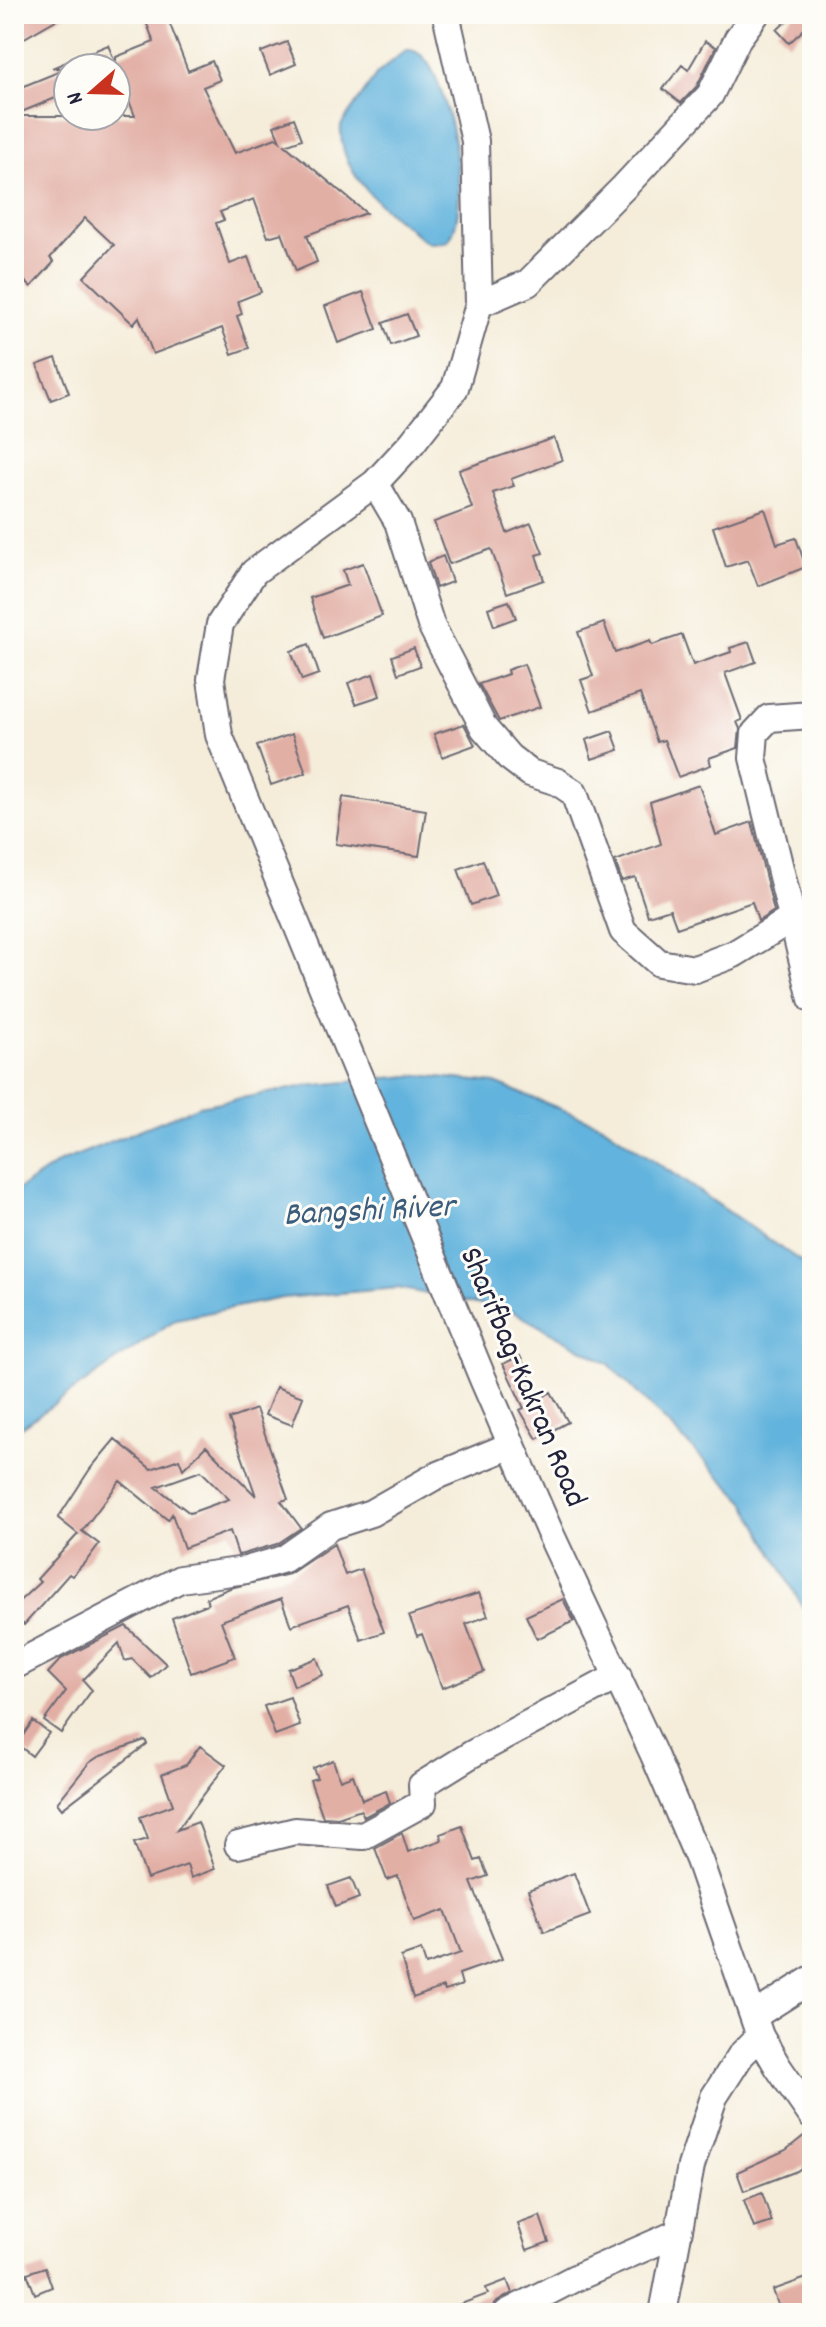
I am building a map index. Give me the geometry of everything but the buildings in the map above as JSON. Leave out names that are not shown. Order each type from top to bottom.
[{"type":"street","name":"Sharifbag-Kakran Road","points":[[446,14],[475,141],[479,304],[455,388],[412,443],[375,483],[254,572],[220,624],[211,679],[219,735],[350,1061],[483,1379],[699,1860],[757,2026],[778,2067],[812,2116]]},
{"type":"street","points":[[479,304],[528,283],[624,187],[710,95],[738,38],[756,14]]},
{"type":"street","points":[[375,483],[398,522],[431,625],[484,728],[509,757],[530,773],[558,782],[574,793],[623,931],[659,963],[695,969],[734,954],[793,918]]},
{"type":"street","points":[[812,715],[769,718],[755,733],[753,758],[812,999]]},
{"type":"street","points":[[14,1666],[180,1579],[246,1570],[284,1559],[331,1526],[371,1513],[434,1477],[512,1445]]},
{"type":"street","points":[[238,1845],[295,1831],[363,1836],[423,1803],[422,1785],[472,1754],[618,1676]]},
{"type":"street","points":[[663,2313],[691,2166],[714,2097],[757,2026],[812,1979]]},
{"type":"street","points":[[507,2313],[573,2279],[678,2233]]},
{"type":"water","points":[[407,49],[421,55],[433,72],[450,120],[458,178],[458,205],[455,227],[447,242],[425,241],[384,208],[352,171],[342,141],[341,125],[377,74]]},
{"type":"water","name":"Bangshi River","points":[[419,1075],[495,1083],[602,1125],[812,1269],[812,1624],[745,1502],[609,1364],[514,1312],[398,1288],[282,1298],[176,1319],[14,1432],[14,1192],[58,1163],[199,1106],[306,1086]]}]
